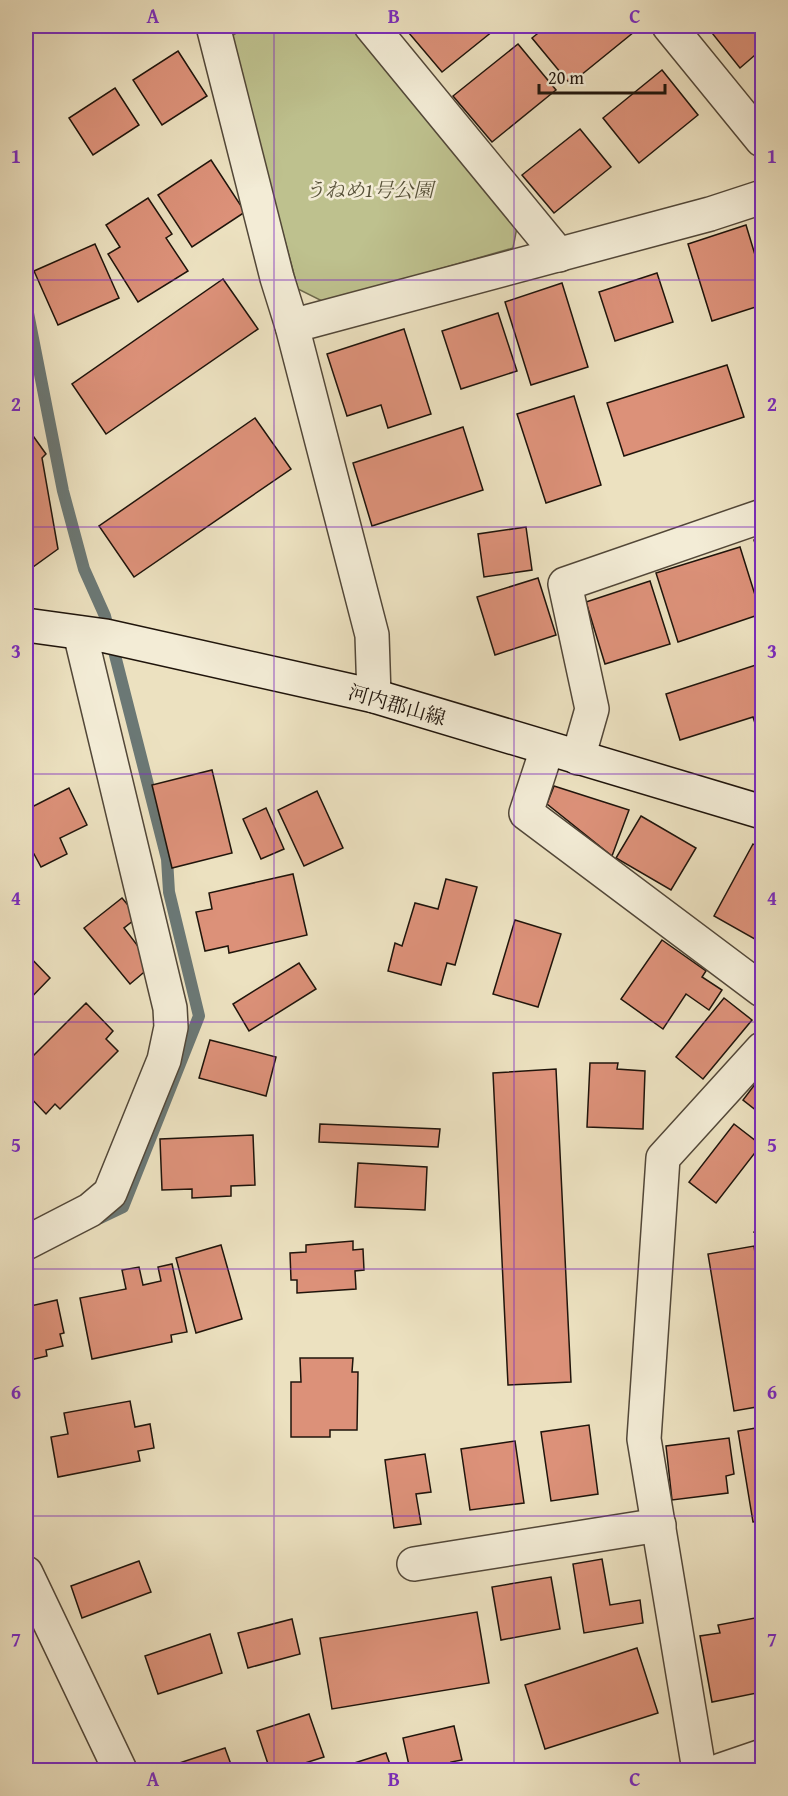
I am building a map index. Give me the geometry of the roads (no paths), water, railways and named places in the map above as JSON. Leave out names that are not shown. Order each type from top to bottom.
[{"type":"street","points":[[213,26],[372,635],[374,696]]},
{"type":"street","points":[[371,26],[559,255]]},
{"type":"street","points":[[671,26],[762,140]]},
{"type":"street","points":[[292,326],[710,214],[762,197]]},
{"type":"street","points":[[578,758],[592,709],[565,584],[762,516]]},
{"type":"street","name":"河内郡山線","points":[[26,625],[138,643],[374,696],[762,812]]},
{"type":"street","points":[[26,1243],[90,1210],[110,1193],[164,1060],[171,1027],[170,1008],[93,634]]},
{"type":"street","points":[[547,749],[526,813],[762,990]]},
{"type":"street","points":[[699,1770],[644,1439],[663,1158],[762,1048]]},
{"type":"street","points":[[414,1564],[659,1525]]},
{"type":"street","points":[[26,1573],[120,1770]]},
{"type":"street","points":[[721,1770],[762,1756]]},
{"type":"waterway","points":[[26,303],[63,491],[84,569],[105,616],[167,859],[169,892],[199,1016],[123,1207],[100,1218]]},
{"type":"park label","name":"うねめ1号公園","points":[[369,190]]}]
